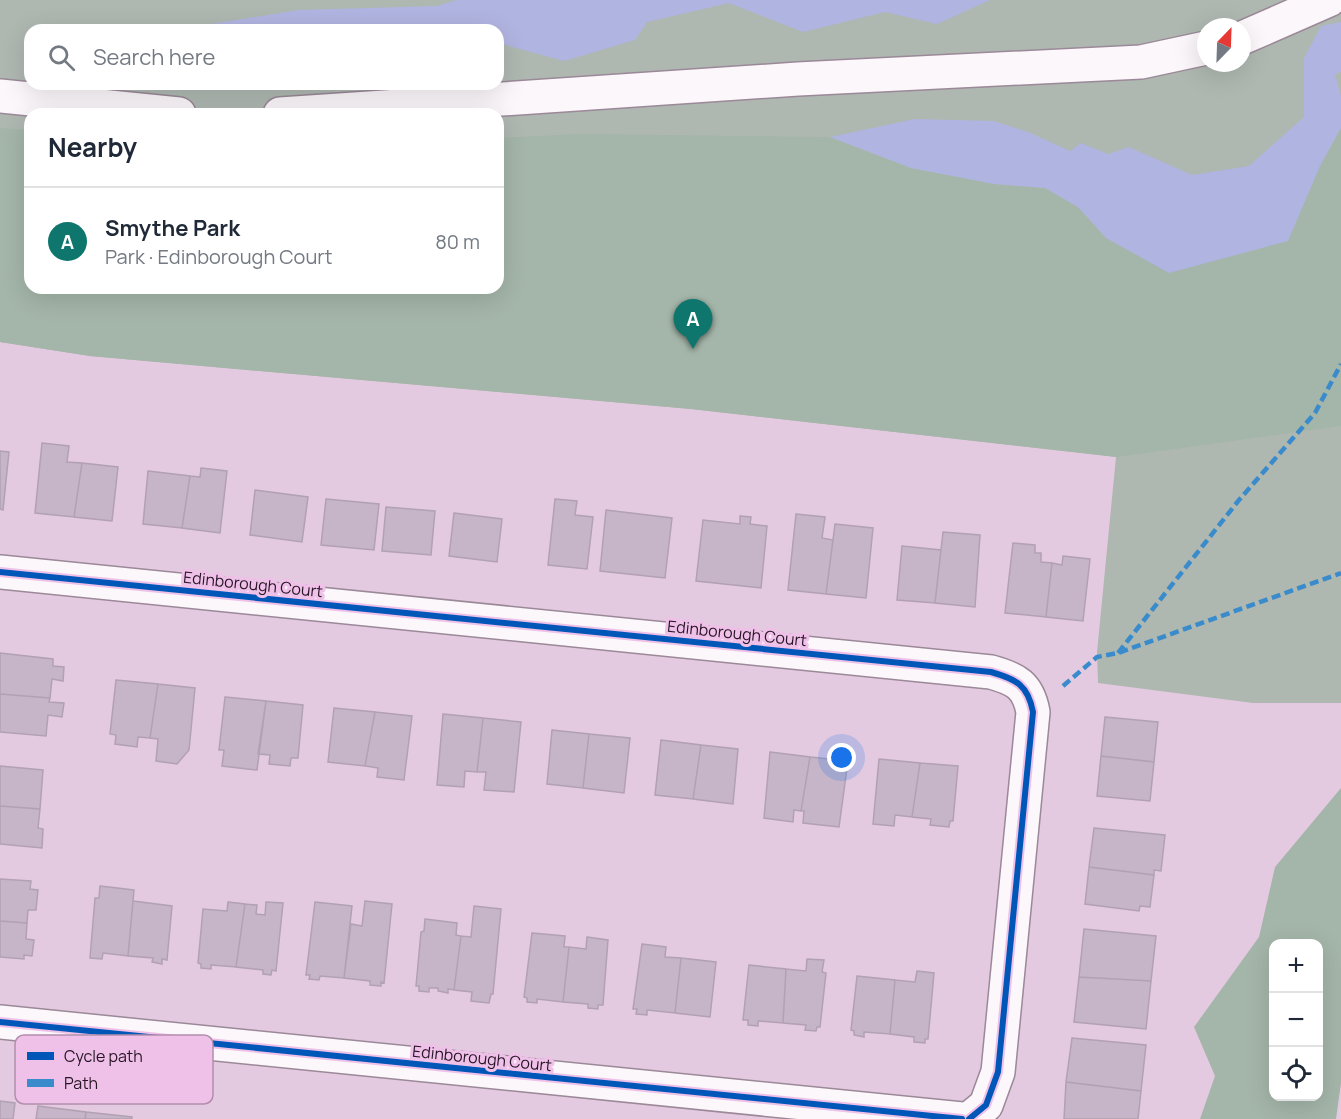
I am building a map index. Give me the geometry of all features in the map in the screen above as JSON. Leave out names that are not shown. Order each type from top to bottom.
[{"type":"street","points":[[1251,34],[1329,0]]},
{"type":"street","points":[[369,108],[798,79],[1141,62],[1197,50]]},
{"type":"street","points":[[0,96],[119,108]]},
{"type":"street","name":"Edinborough Court","points":[[0,572],[991,672],[1009,677],[1024,687],[1031,698],[1034,712],[998,1072],[986,1104],[969,1119]]},
{"type":"street","name":"Edinborough Court","points":[[0,1022],[129,1035]]},
{"type":"street","name":"Edinborough Court","points":[[213,1043],[962,1119]]},
{"type":"shaded area","points":[[0,0],[1341,0],[1341,703],[1253,703],[1098,683],[1097,652],[1116,457],[691,409],[90,356],[0,342]]},
{"type":"green space","points":[[0,128],[24,130],[24,294],[504,294],[504,138],[580,134],[830,137],[911,168],[994,184],[1045,188],[1078,207],[1106,238],[1320,166],[1341,128],[1341,426],[1117,457],[691,409],[90,356],[0,342]]},
{"type":"green space","points":[[1341,788],[1341,1083],[1336,1119],[1200,1119],[1215,1076],[1194,1027],[1259,937],[1275,867]]},
{"type":"water","points":[[456,0],[990,0],[937,24],[885,12],[803,32],[729,3],[647,22],[635,40],[564,61],[504,45],[504,24],[211,24],[299,10],[437,6]]},
{"type":"water","points":[[1341,22],[1341,72],[1335,74],[1341,96],[1341,128],[1320,166],[1288,241],[1169,273],[1106,238],[1078,207],[1045,188],[994,184],[911,168],[830,137],[915,119],[993,121],[1028,132],[1070,151],[1081,143],[1108,154],[1129,147],[1192,175],[1249,166],[1304,117],[1304,58],[1321,26]]},
{"type":"building","points":[[42,443],[69,446],[67,462],[82,463],[74,517],[35,513]]},
{"type":"building","points":[[0,451],[9,452],[3,510],[0,509]]},
{"type":"building","points":[[82,463],[118,467],[112,521],[74,517]]},
{"type":"building","points":[[201,468],[227,471],[220,533],[182,528],[190,476],[200,477]]},
{"type":"building","points":[[148,471],[190,476],[182,528],[143,524]]},
{"type":"building","points":[[255,490],[308,497],[302,542],[250,535]]},
{"type":"building","points":[[326,499],[379,504],[374,550],[321,545]]},
{"type":"building","points":[[555,499],[577,501],[575,515],[593,517],[587,569],[548,565]]},
{"type":"building","points":[[386,507],[435,511],[431,555],[382,551]]},
{"type":"building","points":[[606,510],[672,518],[665,578],[600,571]]},
{"type":"building","points":[[454,513],[502,519],[497,562],[449,556]]},
{"type":"building","points":[[796,514],[825,517],[822,538],[833,540],[826,594],[788,590]]},
{"type":"building","points":[[740,516],[751,517],[750,524],[767,526],[761,588],[696,581],[703,520],[740,524]]},
{"type":"building","points":[[835,524],[873,528],[866,598],[826,594]]},
{"type":"building","points":[[943,532],[980,535],[975,607],[935,603]]},
{"type":"building","points":[[1013,543],[1035,545],[1035,553],[1041,553],[1041,562],[1052,563],[1046,617],[1005,613]]},
{"type":"building","points":[[902,546],[941,550],[935,603],[897,600]]},
{"type":"building","points":[[1063,556],[1090,559],[1083,621],[1046,617],[1052,563],[1062,565]]},
{"type":"building","points":[[0,653],[53,659],[53,666],[64,667],[63,681],[52,679],[50,698],[0,694]]},
{"type":"building","points":[[116,680],[158,684],[150,738],[138,737],[137,747],[115,744],[116,735],[110,734]]},
{"type":"building","points":[[158,684],[195,688],[189,750],[177,764],[156,761],[158,739],[150,738]]},
{"type":"building","points":[[0,694],[50,698],[49,702],[64,703],[62,717],[48,715],[46,736],[0,732]]},
{"type":"building","points":[[225,697],[266,701],[257,770],[222,766],[224,750],[219,750]]},
{"type":"building","points":[[266,701],[303,705],[298,758],[291,758],[290,766],[269,764],[270,755],[258,754]]},
{"type":"building","points":[[334,708],[375,712],[365,766],[328,762]]},
{"type":"building","points":[[375,712],[412,716],[404,780],[377,777],[378,768],[365,766]]},
{"type":"building","points":[[443,714],[483,718],[477,772],[465,771],[464,787],[437,785]]},
{"type":"building","points":[[1105,717],[1158,722],[1154,762],[1101,756]]},
{"type":"building","points":[[483,718],[521,722],[514,792],[484,790],[486,772],[477,772]]},
{"type":"building","points":[[552,730],[589,734],[583,788],[547,784]]},
{"type":"building","points":[[589,734],[630,738],[624,793],[583,788]]},
{"type":"building","points":[[661,740],[701,745],[693,799],[655,795]]},
{"type":"building","points":[[701,745],[738,749],[733,804],[693,799]]},
{"type":"building","points":[[770,752],[810,757],[801,811],[794,810],[793,822],[764,818]]},
{"type":"building","points":[[1101,756],[1154,762],[1150,801],[1097,796]]},
{"type":"building","points":[[810,757],[848,761],[839,827],[803,823],[804,811],[801,811]]},
{"type":"building","points":[[879,759],[920,763],[912,817],[895,815],[894,826],[873,824]]},
{"type":"building","points":[[920,763],[958,766],[953,821],[950,821],[949,827],[930,825],[931,819],[912,817]]},
{"type":"building","points":[[0,766],[43,770],[40,809],[0,806]]},
{"type":"building","points":[[0,806],[40,809],[38,828],[43,829],[42,848],[0,844]]},
{"type":"building","points":[[1094,828],[1165,835],[1161,871],[1154,870],[1154,875],[1089,867]]},
{"type":"building","points":[[1089,867],[1154,875],[1150,907],[1140,906],[1139,911],[1085,904]]},
{"type":"building","points":[[0,879],[31,881],[30,889],[38,890],[36,910],[28,910],[27,923],[0,921]]},
{"type":"building","points":[[100,886],[134,890],[128,956],[103,953],[102,959],[90,958],[95,898],[99,898]]},
{"type":"building","points":[[133,901],[172,906],[167,960],[162,959],[162,964],[152,962],[153,958],[128,956]]},
{"type":"building","points":[[365,901],[392,904],[384,983],[381,982],[381,986],[370,985],[370,981],[344,978],[351,924],[362,926]]},
{"type":"building","points":[[228,902],[245,904],[236,967],[211,965],[211,969],[201,968],[201,964],[198,963],[203,909],[227,911]]},
{"type":"building","points":[[266,902],[283,903],[276,971],[272,970],[271,975],[263,974],[263,970],[236,967],[245,904],[257,905],[256,914],[265,915]]},
{"type":"building","points":[[315,902],[352,906],[344,978],[320,976],[319,980],[309,979],[310,975],[306,975]]},
{"type":"building","points":[[474,906],[501,909],[493,994],[491,994],[489,1003],[471,1001],[472,992],[454,990],[461,936],[471,937]]},
{"type":"building","points":[[425,919],[457,923],[456,935],[461,936],[454,990],[448,989],[448,993],[438,991],[438,988],[429,988],[429,992],[419,991],[419,986],[416,986],[421,932],[424,931]]},
{"type":"building","points":[[0,921],[27,923],[26,939],[34,940],[32,956],[24,955],[24,959],[0,957]]},
{"type":"building","points":[[1084,929],[1156,936],[1151,981],[1079,977]]},
{"type":"building","points":[[532,933],[565,936],[564,947],[569,947],[563,1002],[537,999],[537,1003],[527,1002],[527,998],[524,997]]},
{"type":"building","points":[[587,937],[608,940],[603,1005],[598,1005],[598,1009],[588,1008],[588,1004],[563,1002],[569,947],[586,949]]},
{"type":"building","points":[[642,944],[666,947],[665,957],[681,958],[675,1013],[647,1010],[647,1015],[636,1014],[637,1009],[633,1009]]},
{"type":"building","points":[[681,958],[716,962],[710,1017],[675,1013]]},
{"type":"building","points":[[807,959],[824,960],[822,972],[826,973],[820,1027],[817,1027],[816,1031],[805,1030],[806,1025],[783,1023],[786,969],[806,971]]},
{"type":"building","points":[[749,965],[786,969],[783,1023],[758,1021],[758,1026],[748,1025],[748,1020],[743,1020]]},
{"type":"building","points":[[917,971],[934,973],[928,1039],[925,1039],[925,1043],[914,1042],[914,1037],[890,1034],[895,980],[915,982]]},
{"type":"building","points":[[857,976],[895,980],[890,1034],[864,1032],[864,1037],[854,1035],[854,1031],[851,1030]]},
{"type":"building","points":[[1079,977],[1151,981],[1146,1029],[1074,1022]]},
{"type":"building","points":[[1072,1038],[1146,1045],[1141,1091],[1066,1082]]},
{"type":"building","points":[[1066,1082],[1141,1091],[1138,1119],[1064,1119]]},
{"type":"building","points":[[0,1101],[15,1103],[13,1119],[0,1119]]},
{"type":"building","points":[[38,1106],[86,1112],[85,1119],[36,1119]]},
{"type":"building","points":[[86,1112],[132,1117],[132,1119],[85,1119]]},
{"type":"marked path","points":[[1118,653],[1239,500],[1315,413],[1341,364]]},
{"type":"marked path","points":[[1063,686],[1097,657],[1118,653],[1341,573]]},
{"type":"cycle path","points":[[0,572],[991,672],[1020,684],[1028,695],[1033,712],[998,1072],[986,1105],[969,1119]]},
{"type":"cycle path","points":[[0,1022],[129,1035]]},
{"type":"cycle path","points":[[213,1043],[962,1119]]},
{"type":"place","name":"Smythe Park","points":[[693,349]]}]
